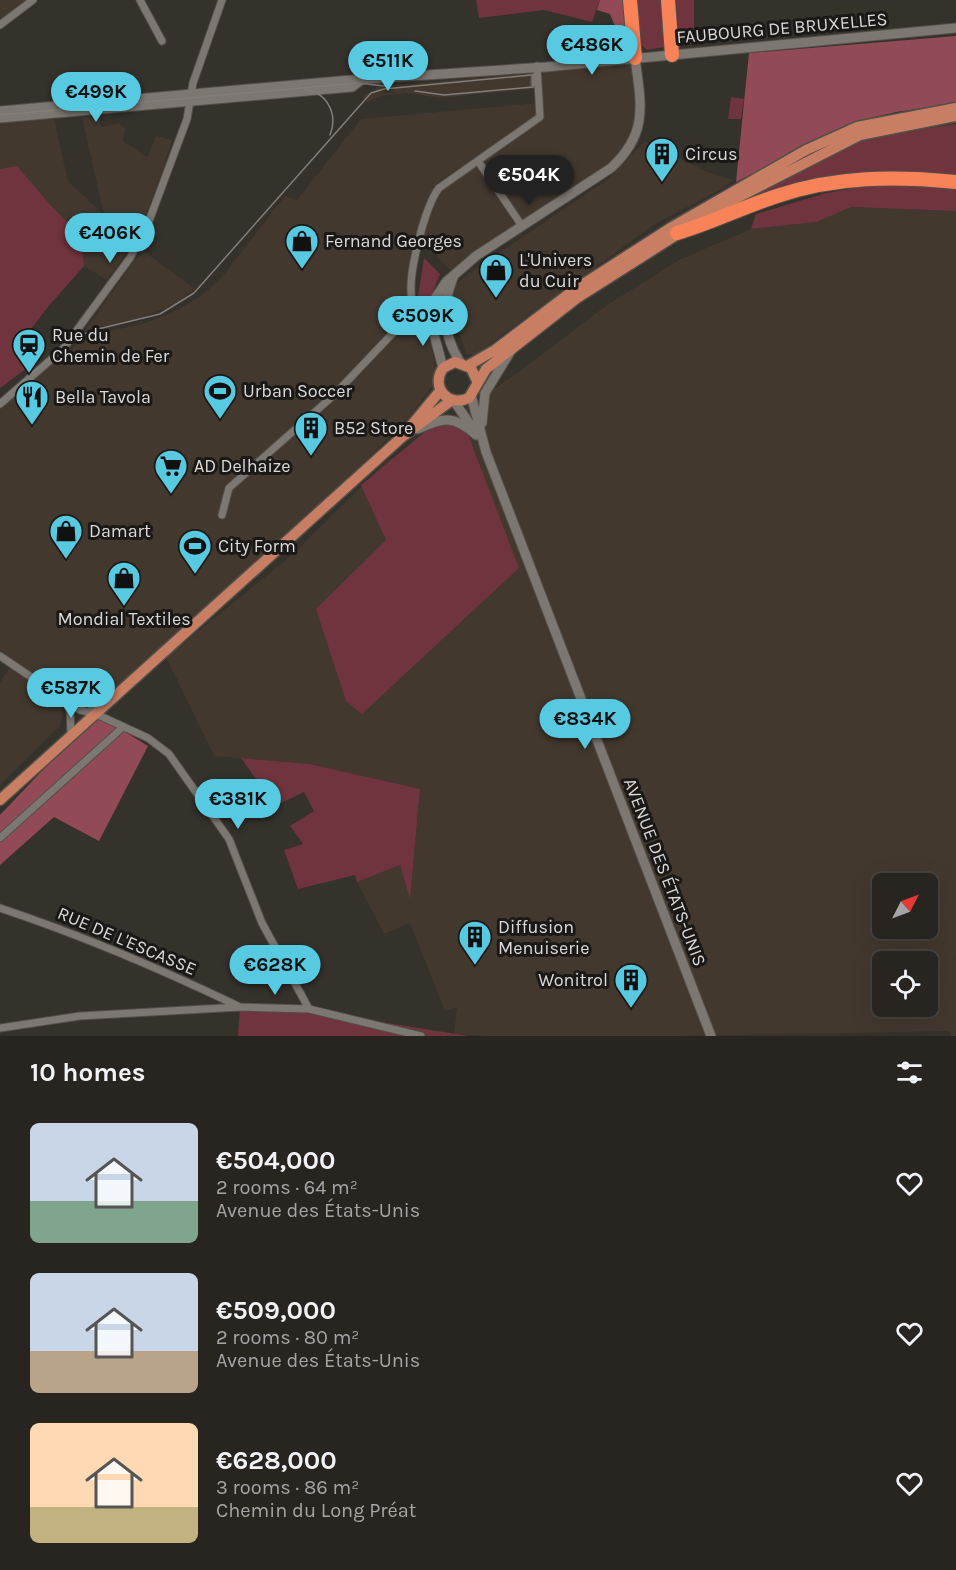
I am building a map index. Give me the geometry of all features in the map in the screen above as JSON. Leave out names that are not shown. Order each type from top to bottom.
[{"type":"highway","points":[[630,0],[635,58]]},
{"type":"highway","points":[[668,0],[672,55]]},
{"type":"highway","points":[[677,233],[778,195],[816,185],[863,178],[909,177],[956,182]]},
{"type":"main road","points":[[464,364],[495,350],[574,290],[672,227],[806,150],[857,127],[956,108]]},
{"type":"main road","points":[[0,800],[402,437],[453,400],[465,399],[471,395],[486,369],[577,298],[677,233],[769,180],[860,135],[956,117]]},
{"type":"main road","points":[[402,437],[414,418],[434,401],[440,391],[438,379],[443,368],[451,363],[464,364],[474,370],[477,381]]},
{"type":"main road","points":[[440,391],[453,400]]},
{"type":"street","points":[[0,25],[33,0]]},
{"type":"street","points":[[140,0],[162,41]]},
{"type":"street","points":[[0,404],[63,349],[130,258],[149,221],[187,119],[190,99],[222,0]]},
{"type":"street","name":"FAUBOURG DE BRUXELLES","points":[[0,118],[360,81],[532,72],[635,58],[956,28]]},
{"type":"street","points":[[443,368],[430,319],[441,288],[463,266],[612,168],[631,146],[641,117],[635,58]]},
{"type":"street","points":[[532,72],[534,84]]},
{"type":"street","points":[[222,515],[229,488],[334,395],[411,314],[414,305],[411,291],[422,229],[431,198],[439,188],[540,117],[532,72]]},
{"type":"street","name":"FAUBOURG DE BRUXELLES","points":[[0,111],[190,99]]},
{"type":"street","points":[[478,161],[522,226]]},
{"type":"street","points":[[454,276],[444,314],[452,350],[464,364]]},
{"type":"street","points":[[414,305],[432,308],[444,314]]},
{"type":"street","points":[[411,314],[430,319],[444,314]]},
{"type":"street","points":[[402,437],[433,422],[450,419],[478,432],[484,393],[512,349]]},
{"type":"street","name":"AVENUE DES ÉTATS-UNIS","points":[[471,395],[478,432],[711,1036]]},
{"type":"street","name":"AVENUE DES ÉTATS-UNIS","points":[[453,400],[478,432]]},
{"type":"street","points":[[0,656],[60,695],[90,704],[96,714],[159,745],[169,754],[221,826],[262,924],[309,1009]]},
{"type":"street","points":[[60,695],[70,710],[70,736]]},
{"type":"street","points":[[0,838],[123,727]]},
{"type":"street","name":"RUE DE L'ESCASSE","points":[[0,908],[50,924],[240,1007]]},
{"type":"street","points":[[0,1028],[80,1016],[240,1007],[309,1009],[419,1036]]},
{"type":"shaded area","points":[[0,0],[33,0],[0,22]]},
{"type":"shaded area","points":[[476,0],[600,0],[592,22],[544,10],[479,18]]},
{"type":"shaded area","points":[[600,0],[630,0],[635,50],[619,53],[616,29],[610,14],[597,10]]},
{"type":"shaded area","points":[[636,0],[664,0],[667,40],[664,47],[647,50],[641,45]]},
{"type":"shaded area","points":[[676,0],[694,0],[694,44],[683,43],[678,27]]},
{"type":"shaded area","points":[[956,36],[956,103],[896,112],[857,121],[736,182],[749,53]]},
{"type":"shaded area","points":[[631,57],[641,101],[633,141],[599,181],[452,272],[420,238],[430,203],[447,183],[525,124],[438,182],[426,202],[406,314],[427,324],[436,370],[432,386],[411,415],[331,496],[103,708],[50,688],[60,695],[63,713],[60,726],[0,785],[0,682],[12,665],[38,680],[0,651],[0,407],[87,336],[142,324],[171,313],[200,297],[222,277],[285,196],[297,200],[361,119],[538,103],[538,66]]},
{"type":"shaded area","points":[[533,73],[534,89],[439,98],[407,93],[381,96],[367,102],[362,96],[376,89],[376,85],[368,84],[371,83],[397,85]]},
{"type":"shaded area","points":[[731,97],[744,99],[741,119],[728,119]]},
{"type":"shaded area","points":[[100,116],[101,127],[119,123],[125,128],[123,141],[147,157],[156,136],[172,140],[163,170],[136,239],[107,280],[84,266],[47,308],[15,350],[27,368],[0,388],[0,122],[54,119],[68,181],[104,215],[82,117]]},
{"type":"shaded area","points":[[956,124],[956,175],[929,172],[855,175],[736,208],[736,203],[863,138]]},
{"type":"shaded area","points":[[645,141],[707,172],[733,180],[724,188],[655,224],[476,354],[466,354],[450,304],[455,285],[472,271],[607,180]]},
{"type":"shaded area","points":[[17,166],[53,208],[81,235],[84,266],[47,308],[15,350],[27,368],[0,388],[0,169]]},
{"type":"shaded area","points":[[880,184],[956,188],[956,211],[851,207],[817,222],[751,229],[756,214],[826,193]]},
{"type":"shaded area","points":[[851,207],[956,211],[956,1036],[951,1036],[949,1031],[680,1036],[454,1034],[457,1007],[445,1011],[410,923],[384,934],[357,882],[400,865],[410,897],[420,789],[310,764],[214,756],[166,657],[292,555],[386,462],[520,371],[607,305],[679,260],[751,229],[817,222]]},
{"type":"shaded area","points":[[142,250],[195,289],[175,304],[139,319],[85,330]]},
{"type":"shaded area","points":[[424,258],[440,274],[431,297],[425,299],[418,296]]},
{"type":"shaded area","points":[[438,421],[464,424],[519,568],[362,714],[346,701],[316,609],[386,540],[361,485]]},
{"type":"shaded area","points":[[96,714],[148,746],[99,841],[54,817],[0,865],[0,815]]},
{"type":"shaded area","points":[[241,758],[310,764],[420,789],[410,899],[400,865],[357,882],[355,875],[298,889],[284,850],[303,844],[290,826],[314,811],[304,792],[275,806]]},
{"type":"shaded area","points":[[240,1007],[318,1012],[469,1036],[238,1036]]},
{"type":"tram line","points":[[0,401],[74,338],[94,330],[160,314],[194,293],[371,93],[384,89],[531,75]]},
{"type":"tram line","points":[[0,115],[357,83],[385,86]]},
{"type":"tram line","points":[[415,91],[444,95],[533,87]]},
{"type":"tram line","points":[[306,90],[320,95],[329,106],[333,120],[330,135]]},
{"type":"place","name":"Circus","points":[[662,183]]},
{"type":"place","name":"Fernand Georges","points":[[302,270]]},
{"type":"place","name":"L'Univers du Cuir","points":[[496,299]]},
{"type":"place","name":"Rue du Chemin de Fer","points":[[29,374]]},
{"type":"place","name":"Urban Soccer","points":[[220,420]]},
{"type":"place","name":"Bella Tavola","points":[[32,426]]},
{"type":"place","name":"B52 Store","points":[[311,457]]},
{"type":"place","name":"AD Delhaize","points":[[171,495]]},
{"type":"place","name":"Damart","points":[[66,560]]},
{"type":"place","name":"City Form","points":[[195,575]]},
{"type":"place","name":"Mondial Textiles","points":[[124,607]]},
{"type":"place","name":"Diffusion Menuiserie","points":[[475,966]]},
{"type":"place","name":"Wonitrol","points":[[631,1009]]}]
